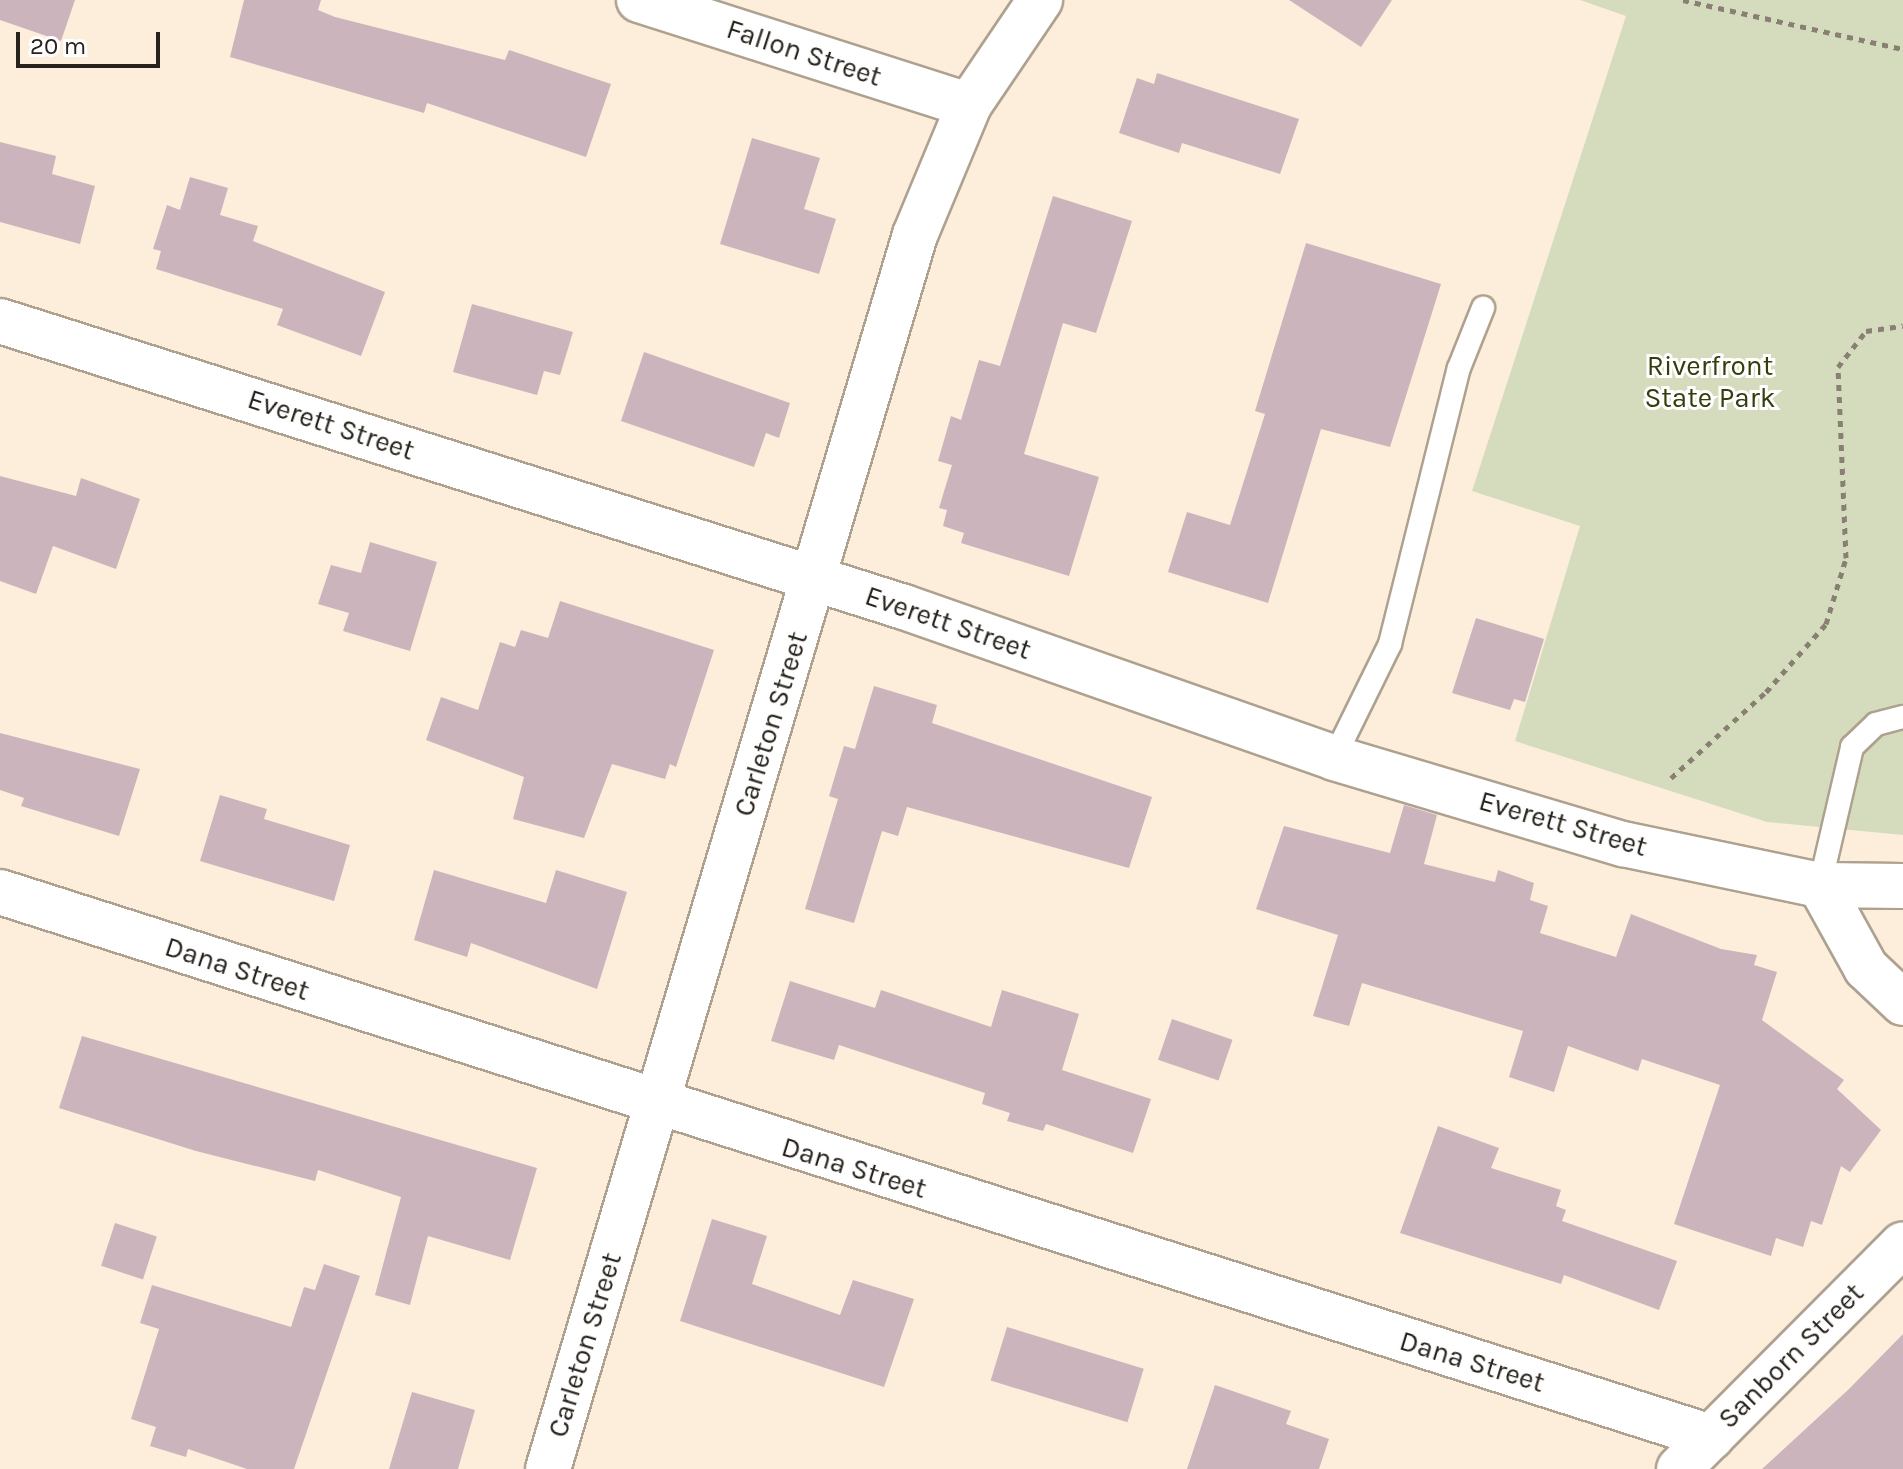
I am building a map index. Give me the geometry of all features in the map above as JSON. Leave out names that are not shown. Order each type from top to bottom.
[{"type":"street","name":"Fallon Street","points":[[639,0],[969,105]]},
{"type":"street","name":"Carleton Street","points":[[548,1469],[915,235],[969,105],[1040,0]]},
{"type":"street","name":"Everett Street","points":[[0,321],[814,578],[1334,758],[1623,844],[1820,885],[1903,886]]},
{"type":"street","points":[[1820,885],[1866,968],[1903,1003]]},
{"type":"street","name":"Dana Street","points":[[0,892],[657,1106],[1711,1437]]},
{"type":"street","name":"Sanborn Street","points":[[1679,1469],[1903,1244]]},
{"type":"lane","points":[[1334,758],[1390,644],[1459,368],[1483,308]]},
{"type":"lane","points":[[1820,885],[1852,747],[1876,724],[1903,717]]},
{"type":"path","points":[[1683,0],[1903,49]]},
{"type":"path","points":[[1671,778],[1766,692],[1826,624],[1846,558],[1838,367],[1848,345],[1866,331],[1903,326]]},
{"type":"green space","name":"Riverfront State Park","points":[[1580,0],[1903,0],[1903,835],[1767,822],[1515,741],[1580,526],[1472,491],[1626,16]]},
{"type":"building","points":[[0,0],[75,0],[61,41],[0,20]]},
{"type":"building","points":[[244,0],[321,0],[318,10],[335,17],[505,60],[509,50],[611,84],[586,157],[427,103],[424,113],[230,57]]},
{"type":"building","points":[[1289,0],[1392,0],[1361,47]]},
{"type":"building","points":[[1157,73],[1299,119],[1280,174],[1182,143],[1179,153],[1119,133],[1137,78],[1154,84]]},
{"type":"building","points":[[752,138],[820,158],[804,209],[836,219],[819,274],[720,244]]},
{"type":"building","points":[[0,142],[56,156],[52,174],[95,186],[80,244],[0,222]]},
{"type":"building","points":[[190,177],[228,188],[220,215],[258,226],[253,241],[385,292],[361,356],[277,325],[283,309],[156,269],[161,251],[153,249],[167,205],[180,210]]},
{"type":"building","points":[[1053,196],[1132,221],[1096,333],[1063,323],[1024,454],[1099,477],[1069,576],[961,543],[964,533],[943,526],[947,510],[939,508],[952,465],[938,461],[951,416],[961,420],[979,360],[1000,366]]},
{"type":"building","points":[[1306,243],[1441,284],[1390,447],[1321,429],[1268,603],[1168,572],[1187,512],[1230,525],[1265,414],[1255,411]]},
{"type":"building","points":[[472,304],[573,332],[560,375],[544,371],[537,395],[453,372]]},
{"type":"building","points":[[644,352],[790,403],[779,438],[766,433],[754,467],[621,421]]},
{"type":"building","points":[[0,476],[76,496],[81,478],[140,499],[116,569],[53,546],[36,594],[0,581]]},
{"type":"building","points":[[370,542],[437,562],[410,651],[343,631],[349,613],[318,604],[331,565],[361,573]]},
{"type":"building","points":[[560,601],[714,650],[676,767],[670,764],[665,779],[612,764],[584,838],[513,819],[524,777],[426,740],[441,697],[478,710],[500,642],[515,647],[521,630],[548,638]]},
{"type":"building","points":[[1476,618],[1544,639],[1525,702],[1514,699],[1510,710],[1452,693]]},
{"type":"building","points":[[874,686],[937,705],[932,723],[1152,797],[1129,868],[907,807],[898,836],[882,831],[854,923],[805,909],[838,799],[829,796],[844,746],[855,749]]},
{"type":"building","points":[[0,733],[140,769],[119,836],[21,806],[24,798],[0,790]]},
{"type":"building","points":[[220,795],[267,809],[264,819],[350,845],[334,901],[200,861]]},
{"type":"building","points":[[1404,805],[1437,815],[1424,864],[1495,882],[1498,870],[1534,883],[1530,900],[1548,906],[1540,933],[1616,957],[1631,914],[1721,949],[1757,955],[1754,965],[1777,972],[1762,1020],[1844,1080],[1837,1089],[1881,1130],[1850,1172],[1841,1166],[1822,1225],[1811,1221],[1803,1247],[1776,1238],[1771,1256],[1674,1224],[1720,1085],[1642,1059],[1638,1071],[1568,1046],[1554,1092],[1509,1077],[1523,1031],[1362,983],[1349,1026],[1313,1016],[1338,935],[1256,909],[1284,826],[1390,853]]},
{"type":"building","points":[[434,870],[546,903],[556,870],[627,892],[597,989],[471,943],[467,957],[414,940]]},
{"type":"building","points":[[790,981],[875,1008],[881,990],[991,1027],[1002,990],[1079,1014],[1062,1070],[1151,1099],[1133,1153],[1046,1124],[1043,1131],[1007,1121],[1010,1113],[982,1104],[985,1093],[839,1045],[834,1060],[771,1041]]},
{"type":"building","points":[[1172,1019],[1233,1040],[1219,1080],[1158,1060]]},
{"type":"building","points":[[82,1036],[537,1168],[510,1260],[428,1236],[410,1305],[375,1295],[401,1197],[318,1170],[315,1181],[196,1151],[59,1108]]},
{"type":"building","points":[[1438,1126],[1499,1148],[1491,1168],[1561,1190],[1556,1206],[1566,1210],[1562,1221],[1677,1261],[1659,1310],[1564,1275],[1561,1284],[1400,1233]]},
{"type":"building","points":[[712,1219],[767,1236],[752,1284],[840,1315],[853,1280],[914,1299],[884,1387],[680,1321]]},
{"type":"building","points":[[115,1223],[157,1237],[143,1279],[101,1266]]},
{"type":"building","points":[[324,1264],[360,1276],[294,1469],[247,1469],[188,1449],[186,1457],[150,1446],[156,1427],[131,1419],[159,1329],[140,1323],[152,1285],[291,1327],[304,1287],[315,1290]]},
{"type":"building","points":[[1007,1327],[1144,1369],[1127,1422],[991,1381]]},
{"type":"building","points":[[1903,1334],[1903,1469],[1762,1469],[1849,1389]]},
{"type":"building","points":[[1215,1385],[1291,1411],[1286,1424],[1329,1439],[1319,1469],[1187,1469]]},
{"type":"building","points":[[412,1392],[475,1410],[458,1469],[389,1469]]}]
